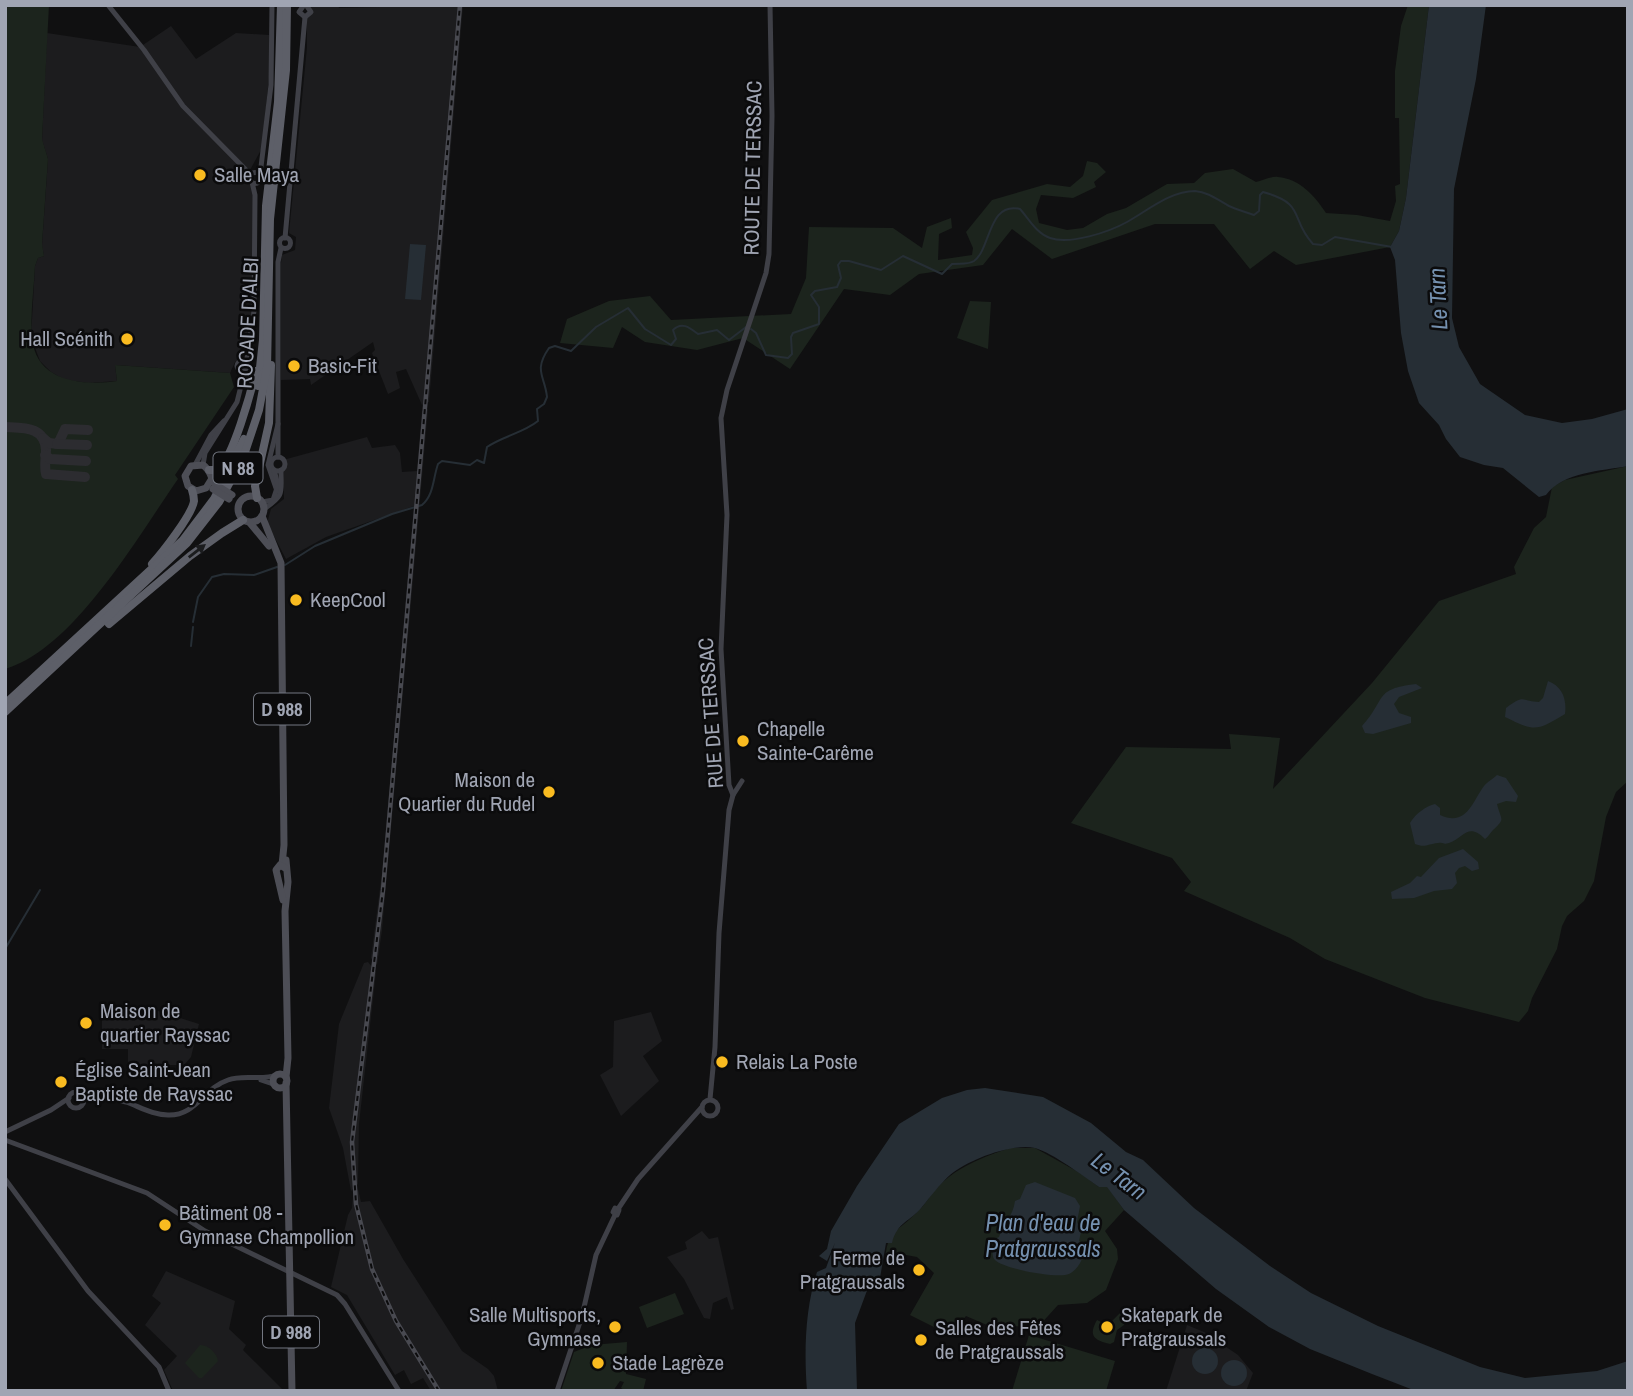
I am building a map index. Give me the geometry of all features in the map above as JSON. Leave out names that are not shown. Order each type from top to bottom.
[{"type":"highway","name":"ROCADE D'ALBI","points":[[5,704],[169,554],[201,518],[238,456],[259,382],[265,216],[278,102],[282,5]]},
{"type":"highway","name":"ROCADE D'ALBI","points":[[5,712],[187,543],[219,502],[243,458],[259,410],[267,368],[271,219],[284,101],[287,5]]},
{"type":"highway","points":[[261,506],[255,486],[266,444],[271,398],[271,219]]},
{"type":"highway","points":[[202,467],[215,471],[222,468],[242,420],[256,373],[263,309]]},
{"type":"highway","points":[[130,589],[160,555],[192,507],[192,490]]},
{"type":"highway","points":[[68,655],[76,652],[198,550],[247,522]]},
{"type":"main road","points":[[212,486],[200,491],[192,490],[186,483],[188,469],[202,467],[212,486],[231,497],[243,499],[250,496],[261,506],[247,522],[238,514],[238,507],[243,499]]},
{"type":"main road","points":[[231,497],[238,507]]},
{"type":"main road","name":"D 988","points":[[261,506],[267,532],[279,554],[281,568],[284,866],[288,882],[284,887],[282,1079],[288,1098],[292,1391]]},
{"type":"main road","name":"D 988","points":[[247,522],[267,541],[281,568]]},
{"type":"street","points":[[108,5],[183,106],[254,176]]},
{"type":"street","points":[[202,467],[205,453],[231,414],[240,391],[254,311],[254,176],[262,162],[272,66],[272,5]]},
{"type":"street","points":[[261,506],[273,500],[277,491],[271,464],[276,458],[279,433],[279,241],[285,238],[305,17],[311,12],[305,5]]},
{"type":"street","name":"ROUTE DE TERSSAC","points":[[748,328],[766,273],[771,241],[770,5]]},
{"type":"street","name":"RUE DE TERSSAC","points":[[710,1100],[715,1047],[719,933],[729,810],[733,795],[729,785],[720,649],[727,515],[721,418],[727,390],[748,328]]},
{"type":"street","points":[[277,491],[268,464],[279,421]]},
{"type":"street","points":[[261,506],[280,498],[282,493],[281,470],[284,463],[276,458]]},
{"type":"street","points":[[274,470],[281,470]]},
{"type":"street","points":[[729,785],[742,781],[733,795]]},
{"type":"street","points":[[282,1079],[240,1077],[222,1082],[201,1102],[178,1115],[158,1114],[118,1100],[83,1100],[74,1093],[51,1110],[7,1132],[9,1142],[147,1193],[205,1231],[341,1299],[399,1391]]},
{"type":"street","points":[[69,1098],[71,1106]]},
{"type":"street","points":[[51,1110],[71,1106],[78,1108],[83,1100]]},
{"type":"street","points":[[557,1391],[582,1316],[594,1262],[617,1212],[638,1179],[694,1115],[710,1100],[717,1103],[717,1110],[712,1115],[694,1115]]},
{"type":"street","points":[[702,1107],[704,1114]]},
{"type":"street","points":[[5,1179],[88,1291],[159,1367],[169,1391]]},
{"type":"shaded area","points":[[5,5],[49,5],[42,139],[48,159],[42,244],[44,256],[38,258],[35,266],[31,319],[35,352],[42,364],[63,378],[90,383],[117,381],[115,365],[230,373],[234,387],[175,475],[178,479],[102,588],[56,639],[31,657],[5,669]]},
{"type":"shaded area","points":[[307,5],[338,5],[339,8],[463,5],[429,402],[422,405],[406,369],[396,372],[400,388],[388,394],[372,353],[375,350],[373,342],[311,385],[310,379],[281,380],[281,263],[282,255],[295,250],[296,237],[289,233],[307,47]]},
{"type":"shaded area","points":[[1408,5],[1429,5],[1406,198],[1399,231],[1390,247],[1296,265],[1274,251],[1250,269],[1214,224],[1155,224],[1052,259],[1012,229],[983,265],[919,274],[890,295],[844,289],[790,369],[743,338],[697,350],[645,342],[622,327],[613,348],[560,343],[567,319],[609,301],[650,296],[671,320],[791,314],[806,278],[809,227],[893,228],[922,248],[927,227],[951,218],[952,228],[939,234],[938,260],[972,255],[973,248],[966,232],[992,200],[1047,184],[1070,187],[1083,176],[1087,161],[1097,163],[1106,172],[1094,182],[1096,187],[1073,198],[1041,195],[1036,209],[1039,223],[1067,230],[1083,228],[1107,214],[1126,208],[1167,184],[1194,183],[1205,173],[1233,169],[1256,182],[1275,177],[1293,181],[1312,195],[1326,213],[1390,221],[1396,201],[1395,186],[1400,184],[1395,71],[1401,26]]},
{"type":"shaded area","points":[[171,26],[196,59],[236,33],[269,35],[269,78],[262,148],[250,170],[253,188],[253,309],[247,346],[230,373],[115,365],[117,381],[89,383],[65,380],[51,372],[40,361],[31,337],[35,266],[38,258],[44,256],[42,245],[48,159],[42,140],[47,33],[140,47]]},
{"type":"shaded area","points":[[970,301],[991,302],[988,349],[957,338]]},
{"type":"shaded area","points":[[428,409],[377,965],[371,958],[382,873],[414,506],[326,537],[286,559],[267,523],[271,509],[284,499],[283,460],[367,437],[372,448],[395,445],[400,453],[402,472],[417,471],[422,411]]},
{"type":"shaded area","points":[[1628,466],[1628,781],[1616,792],[1606,817],[1594,881],[1584,901],[1567,916],[1557,949],[1528,1011],[1519,1022],[1425,998],[1325,959],[1290,938],[1184,891],[1191,882],[1172,858],[1071,823],[1126,747],[1231,749],[1229,734],[1280,738],[1273,789],[1372,683],[1439,601],[1516,574],[1514,567],[1534,528],[1546,517],[1552,487],[1565,480]]},
{"type":"shaded area","points":[[368,962],[376,972],[359,1124],[358,1184],[351,1191],[343,1148],[329,1108],[339,1024],[364,963]]},
{"type":"shaded area","points":[[152,1009],[199,1024],[191,1057],[184,1065],[128,1065],[128,1049],[102,1049],[102,1011]]},
{"type":"shaded area","points":[[651,1012],[662,1041],[643,1056],[659,1081],[621,1116],[600,1075],[613,1067],[614,1021]]},
{"type":"shaded area","points":[[1010,1148],[1035,1148],[1099,1187],[1107,1186],[1124,1210],[1105,1231],[1117,1249],[1118,1259],[1106,1290],[1087,1303],[1058,1305],[1038,1327],[994,1328],[966,1316],[950,1335],[910,1315],[934,1273],[917,1257],[895,1253],[885,1262],[888,1243],[895,1232],[951,1175],[979,1159]]},
{"type":"shaded area","points":[[358,1189],[361,1202],[370,1201],[403,1259],[462,1351],[488,1369],[494,1376],[498,1391],[431,1391],[423,1378],[411,1384],[404,1370],[395,1375],[347,1295],[331,1287],[353,1195]]},
{"type":"shaded area","points":[[702,1231],[709,1239],[718,1237],[734,1309],[731,1310],[727,1297],[713,1303],[710,1319],[704,1318],[684,1279],[667,1257],[687,1249],[685,1242]]},
{"type":"shaded area","points":[[166,1271],[235,1301],[229,1329],[246,1345],[243,1350],[284,1391],[173,1391],[164,1370],[177,1356],[145,1325],[161,1303],[152,1296]]},
{"type":"shaded area","points":[[675,1293],[684,1314],[647,1328],[639,1307]]},
{"type":"shaded area","name":"Skatepark de Pratgraussals","points":[[1121,1312],[1126,1321],[1117,1330],[1114,1342],[1110,1344],[1096,1339],[1093,1330],[1097,1320],[1110,1323]]},
{"type":"shaded area","points":[[1187,1325],[1204,1332],[1238,1355],[1253,1373],[1246,1391],[1166,1391]]},
{"type":"shaded area","points":[[1029,1335],[1115,1361],[1106,1391],[1012,1391]]},
{"type":"shaded area","name":"Stade Lagrèze","points":[[627,1342],[626,1374],[646,1379],[643,1391],[626,1391],[621,1388],[624,1382],[620,1381],[613,1391],[561,1391],[574,1352],[592,1345]]},
{"type":"shaded area","points":[[200,1345],[211,1350],[218,1361],[202,1378],[185,1363]]},
{"type":"water","name":"Le Tarn","points":[[1429,5],[1486,5],[1476,79],[1454,189],[1452,318],[1459,347],[1480,384],[1525,415],[1562,423],[1592,419],[1628,409],[1628,466],[1572,477],[1539,497],[1503,468],[1460,457],[1439,425],[1419,403],[1408,371],[1401,333],[1395,260],[1390,247],[1399,231],[1406,198]]},
{"type":"water","points":[[410,244],[426,245],[421,300],[405,299]]},
{"type":"water","points":[[1548,681],[1557,686],[1562,694],[1565,714],[1536,728],[1505,717],[1506,708],[1516,701],[1522,699],[1539,702],[1543,698]]},
{"type":"water","points":[[1416,684],[1422,688],[1399,697],[1394,704],[1399,713],[1411,717],[1411,723],[1373,734],[1365,733],[1362,726],[1387,692]]},
{"type":"water","points":[[1497,775],[1506,778],[1518,796],[1516,802],[1497,804],[1501,821],[1485,839],[1470,831],[1447,844],[1415,844],[1410,823],[1418,814],[1435,804],[1440,808],[1440,815],[1457,818],[1468,811],[1484,786]]},
{"type":"water","points":[[1463,849],[1478,862],[1479,869],[1472,871],[1465,866],[1459,868],[1455,873],[1457,883],[1452,889],[1434,891],[1414,898],[1392,899],[1391,892],[1410,883],[1417,876],[1421,877],[1439,858]]},
{"type":"water","name":"Le Tarn","points":[[985,1088],[1043,1097],[1091,1123],[1126,1152],[1143,1160],[1194,1208],[1270,1266],[1311,1293],[1378,1326],[1480,1367],[1525,1378],[1597,1371],[1628,1361],[1628,1391],[1416,1391],[1310,1349],[1269,1327],[1216,1289],[1124,1210],[1107,1187],[1099,1187],[1042,1151],[1025,1147],[1002,1150],[958,1169],[901,1226],[892,1243],[886,1243],[880,1278],[872,1277],[855,1323],[857,1391],[807,1391],[806,1346],[810,1301],[817,1272],[826,1268],[835,1243],[827,1261],[819,1256],[827,1249],[831,1231],[857,1186],[899,1124],[942,1098],[967,1090]]},
{"type":"water","name":"Plan d'eau de Pratgraussals","points":[[1035,1182],[1075,1198],[1080,1206],[1077,1222],[1081,1232],[1079,1241],[1085,1247],[1078,1266],[1069,1274],[1054,1275],[1009,1267],[995,1260],[993,1256],[995,1239],[999,1237],[1015,1201],[1020,1199],[1026,1185]]},
{"type":"water","points":[[1205,1348],[1214,1352],[1218,1361],[1214,1370],[1205,1374],[1196,1370],[1192,1361],[1196,1352]]},
{"type":"water","points":[[1234,1360],[1243,1364],[1247,1373],[1243,1382],[1234,1386],[1225,1382],[1221,1373],[1225,1364]]},
{"type":"waterway","points":[[751,329],[756,333],[766,355],[788,358],[792,354],[793,333],[819,324],[819,307],[811,295],[815,291],[837,287],[841,278],[838,265],[841,261],[881,270],[903,256],[942,274],[952,264],[974,261],[980,255],[996,219],[1010,208],[1020,209],[1045,236],[1068,240],[1110,230],[1159,202],[1186,192],[1204,193],[1254,215],[1259,211],[1260,195],[1263,192],[1292,207],[1313,244],[1322,245],[1335,237],[1392,247]]},
{"type":"waterway","points":[[285,565],[315,546],[392,514],[422,505],[429,496],[438,464],[442,461],[470,465],[477,460],[484,463],[487,447],[538,421],[537,409],[544,404],[547,397],[541,368],[549,348],[555,346],[571,351],[596,327],[628,308],[645,329],[671,345],[676,339],[673,330],[680,326],[686,326],[698,334],[717,330],[729,340],[746,327]]},
{"type":"waterway","points":[[193,622],[198,597],[212,577],[224,574],[254,575],[277,567]]},
{"type":"waterway","points":[[191,646],[193,627]]},
{"type":"waterway","points":[[5,949],[40,890]]},
{"type":"taxiway","points":[[5,427],[32,430],[42,436],[46,450],[46,474],[85,477]]},
{"type":"taxiway","points":[[43,438],[49,443],[58,444],[65,429],[88,430]]},
{"type":"taxiway","points":[[57,444],[87,445]]},
{"type":"taxiway","points":[[45,455],[50,459],[86,461]]},
{"type":"railway","points":[[439,1391],[396,1321],[372,1269],[356,1204],[352,1142],[383,890],[460,5]]},
{"type":"place","name":"Salle Maya","points":[[200,175]]},
{"type":"place","name":"Hall Scénith","points":[[127,339]]},
{"type":"place","name":"Basic-Fit","points":[[294,366]]},
{"type":"place","name":"KeepCool","points":[[296,600]]},
{"type":"place","name":"Chapelle Sainte-Carême","points":[[743,741]]},
{"type":"place","name":"Maison de Quartier du Rudel","points":[[549,792]]},
{"type":"place","name":"Maison de quartier Rayssac","points":[[86,1023]]},
{"type":"place","name":"Relais La Poste","points":[[722,1062]]},
{"type":"place","name":"Église Saint-Jean Baptiste de Rayssac","points":[[61,1082]]},
{"type":"place","name":"Bâtiment 08 - Gymnase Champollion","points":[[165,1225]]},
{"type":"place","name":"Ferme de Pratgraussals","points":[[919,1270]]},
{"type":"place","name":"Salle Multisports, Gymnase","points":[[615,1327]]},
{"type":"place","name":"Skatepark de Pratgraussals","points":[[1107,1327]]},
{"type":"place","name":"Salles des Fêtes de Pratgraussals","points":[[921,1340]]},
{"type":"place","name":"Stade Lagrèze","points":[[598,1363]]}]
